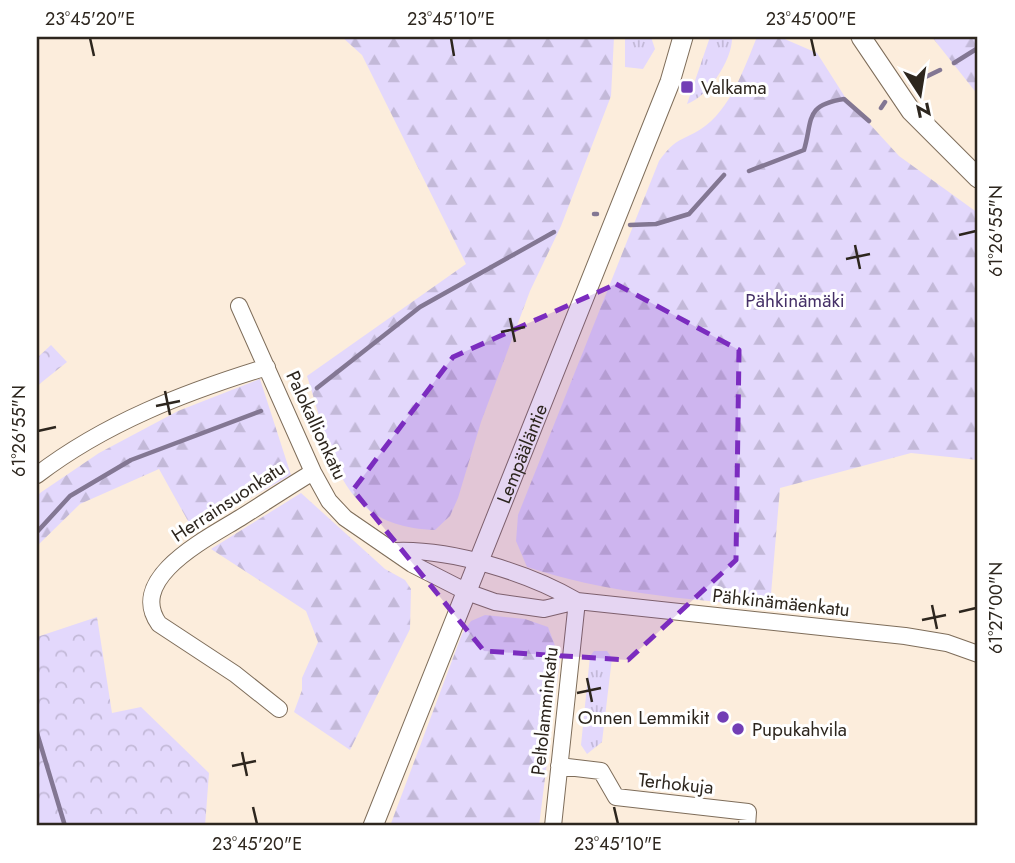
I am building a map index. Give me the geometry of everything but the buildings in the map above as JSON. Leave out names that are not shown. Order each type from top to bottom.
[{"type":"main road","name":"Lempääläntie","points":[[373,826],[670,82],[683,37]]},
{"type":"main road","name":"Lempääläntie","points":[[670,82],[695,37]]},
{"type":"main road","points":[[861,37],[911,111],[978,178]]},
{"type":"street","name":"Palokallionkatu","points":[[239,306],[313,472],[330,501],[345,517],[412,564],[467,592]]},
{"type":"street","name":"Palokallionkatu","points":[[37,475],[88,441],[153,407],[198,388],[267,367]]},
{"type":"street","name":"Herrainsuonkatu","points":[[279,709],[235,674],[159,624],[152,614],[151,602],[158,581],[185,552],[313,472]]},
{"type":"street","points":[[396,551],[437,553],[478,564]]},
{"type":"street","name":"Pähkinämäenkatu","points":[[478,564],[547,583],[577,601]]},
{"type":"street","name":"Pähkinämäenkatu","points":[[467,592],[495,602],[544,609],[577,601],[905,636],[947,643],[978,654]]},
{"type":"street","name":"Peltolamminkatu","points":[[553,826],[577,601]]},
{"type":"street","name":"Terhokuja","points":[[559,766],[601,771],[616,797],[748,812],[747,826]]},
{"type":"highlighted area","points":[[616,284],[739,350],[736,560],[628,660],[484,651],[353,490],[453,357]]},
{"type":"green space","points":[[342,37],[614,37],[611,96],[561,226],[530,291],[481,422],[458,498],[450,516],[435,530],[402,526],[377,516],[358,500],[344,481],[333,458],[307,376],[466,264],[362,55]]},
{"type":"green space","points":[[625,37],[651,37],[655,49],[643,69],[625,67]]},
{"type":"green space","points":[[710,37],[732,37],[728,56],[711,86],[687,104]]},
{"type":"green space","name":"Pähkinämäki","points":[[757,37],[780,37],[817,53],[845,97],[899,156],[978,213],[978,460],[911,453],[780,488],[770,606],[678,598],[617,589],[527,567],[516,541],[518,515],[659,161],[674,144],[701,129],[720,111],[742,74]]},
{"type":"green space","points":[[932,37],[978,37],[978,95]]},
{"type":"green space","points":[[51,345],[67,362],[37,386],[37,358]]},
{"type":"green space","points":[[260,379],[291,475],[193,530],[159,469],[80,504],[37,546],[37,497],[40,493],[99,453],[178,411]]},
{"type":"green space","points":[[301,493],[385,569],[405,580],[411,589],[410,629],[350,750],[294,712],[302,690],[302,678],[318,642],[306,611],[211,549]]},
{"type":"green space","points":[[485,615],[525,619],[548,627],[560,659],[539,826],[390,826],[462,634],[471,621]]},
{"type":"green space","points":[[97,617],[112,713],[141,707],[209,773],[205,826],[37,826],[37,637]]},
{"type":"green space","points":[[594,651],[607,651],[612,658],[602,742],[587,754],[581,745],[590,656]]},
{"type":"waterway","points":[[954,63],[978,48]]},
{"type":"waterway","points":[[911,84],[940,70]]},
{"type":"waterway","points":[[749,171],[804,150],[812,116],[822,105],[844,99],[869,121]]},
{"type":"waterway","points":[[881,108],[885,102]]},
{"type":"waterway","points":[[630,225],[656,224],[689,214],[724,175]]},
{"type":"waterway","points":[[317,388],[420,307],[554,232]]},
{"type":"waterway","points":[[37,532],[70,496],[131,460],[261,411]]},
{"type":"waterway","points":[[37,733],[65,826]]},
{"type":"place","name":"Valkama","points":[[687,87]]},
{"type":"place","name":"Onnen Lemmikit","points":[[723,717]]},
{"type":"place","name":"Pupukahvila","points":[[738,729]]}]
